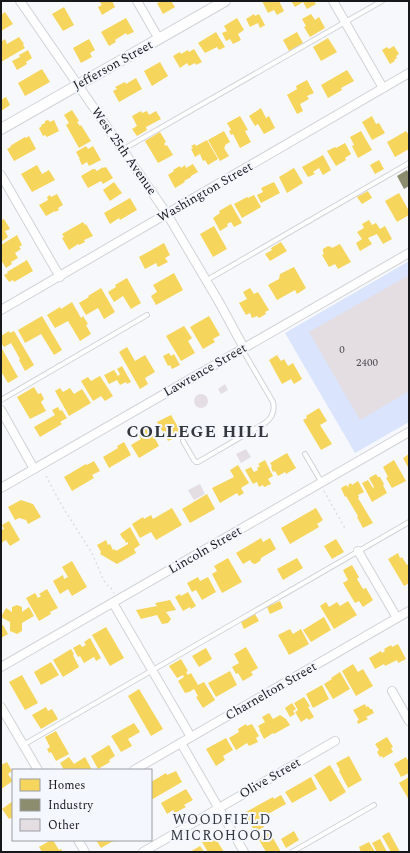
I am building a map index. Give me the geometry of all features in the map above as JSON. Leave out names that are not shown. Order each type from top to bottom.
[{"type":"street","name":"West 25th Avenue","points":[[20,1],[167,214],[243,348]]},
{"type":"street","points":[[137,1],[159,39]]},
{"type":"street","name":"Jefferson Street","points":[[1,129],[225,1]]},
{"type":"street","points":[[333,1],[383,88]]},
{"type":"street","name":"Washington Street","points":[[1,310],[409,73]]},
{"type":"street","points":[[1,175],[60,277]]},
{"type":"street","name":"Lawrence Street","points":[[1,488],[409,253]]},
{"type":"street","points":[[1,410],[34,469]]},
{"type":"street","name":"Lincoln Street","points":[[1,667],[409,432]]},
{"type":"street","points":[[358,551],[397,618]]},
{"type":"street","points":[[115,601],[151,670],[191,737]]},
{"type":"street","name":"Charnelton Street","points":[[136,769],[409,611]]},
{"type":"street","points":[[392,691],[409,720]]},
{"type":"street","points":[[1,706],[37,769]]},
{"type":"street","name":"Olive Street","points":[[143,852],[335,741]]},
{"type":"street","points":[[181,743],[244,852]]},
{"type":"street","points":[[79,841],[85,852]]},
{"type":"lane","points":[[122,150],[382,1]]},
{"type":"lane","points":[[206,281],[409,163]]},
{"type":"lane","points":[[1,400],[147,315]]},
{"type":"lane","points":[[183,441],[194,460],[196,462],[200,461],[265,423],[271,417],[274,408],[273,402],[243,348]]},
{"type":"lane","points":[[305,454],[321,483]]},
{"type":"lane","points":[[23,745],[409,522]]},
{"type":"lane","points":[[292,852],[374,805]]},
{"type":"path","points":[[46,476],[62,506],[92,553],[104,581],[112,589],[115,601]]},
{"type":"path","points":[[321,483],[346,530]]},
{"type":"shaded area","points":[[409,261],[409,422],[355,453],[285,333]]},
{"type":"building: Homes","points":[[99,1],[112,1],[115,7],[102,15],[98,7],[102,5]]},
{"type":"building: Homes","points":[[160,1],[171,1],[175,7],[163,14],[157,3]]},
{"type":"building: Homes","points":[[262,1],[279,1],[284,11],[277,15],[274,10],[268,13]]},
{"type":"building: Homes","points":[[291,1],[314,1],[316,4],[307,9],[303,2],[295,7]]},
{"type":"building: Homes","points":[[64,7],[74,25],[63,31],[52,14]]},
{"type":"building: Homes","points":[[5,12],[13,24],[1,31],[1,15]]},
{"type":"building: Homes","points":[[254,14],[255,16],[259,14],[265,25],[260,28],[258,23],[250,27],[246,19]]},
{"type":"building: Homes","points":[[311,14],[315,20],[319,17],[325,28],[310,37],[304,27],[306,26],[302,19]]},
{"type":"building: Homes","points":[[126,18],[134,32],[127,35],[126,33],[109,46],[101,32]]},
{"type":"building: Homes","points":[[237,18],[244,30],[238,34],[241,40],[233,44],[230,39],[226,41],[222,33],[227,31],[224,26]]},
{"type":"building: Homes","points":[[216,32],[225,47],[219,50],[217,47],[205,53],[198,43]]},
{"type":"building: Homes","points":[[297,32],[303,43],[289,51],[283,40]]},
{"type":"building: Homes","points":[[19,37],[25,48],[1,62],[1,42],[5,39],[7,44]]},
{"type":"building: Homes","points":[[328,38],[337,52],[321,61],[313,47]]},
{"type":"building: Homes","points":[[89,39],[95,50],[90,53],[92,57],[81,63],[73,48]]},
{"type":"building: Homes","points":[[394,46],[399,54],[396,56],[397,58],[394,60],[395,61],[390,64],[382,50],[387,47],[389,49]]},
{"type":"building: Homes","points":[[194,49],[202,62],[189,66],[187,63],[180,68],[173,56],[180,52],[181,54],[188,50],[189,52]]},
{"type":"building: Homes","points":[[28,50],[32,58],[26,62],[27,64],[17,70],[12,61],[20,57],[19,55]]},
{"type":"building: Homes","points":[[160,62],[168,76],[152,86],[144,71]]},
{"type":"building: Homes","points":[[42,69],[50,82],[25,96],[18,83]]},
{"type":"building: Homes","points":[[347,70],[354,81],[341,88],[342,90],[328,98],[321,85]]},
{"type":"building: Homes","points":[[136,78],[142,89],[119,102],[113,91],[117,89],[115,87],[125,82],[126,84]]},
{"type":"building: Homes","points":[[307,80],[314,93],[307,96],[309,99],[300,104],[303,111],[297,114],[287,95],[297,89],[296,86]]},
{"type":"building: Homes","points":[[6,97],[10,105],[1,111],[1,100]]},
{"type":"building: Homes","points":[[261,108],[266,118],[269,116],[275,128],[264,134],[258,124],[255,126],[249,116]]},
{"type":"building: Homes","points":[[72,110],[79,121],[77,122],[80,126],[81,125],[91,141],[79,148],[66,125],[69,123],[64,115]]},
{"type":"building: Homes","points":[[141,111],[142,113],[147,111],[149,115],[156,111],[161,119],[146,127],[147,130],[137,136],[132,129],[137,126],[132,116]]},
{"type":"building: Homes","points":[[240,116],[248,130],[245,131],[251,142],[240,148],[233,134],[231,135],[229,131],[231,130],[227,123]]},
{"type":"building: Homes","points":[[372,116],[376,124],[379,123],[385,133],[372,140],[362,122]]},
{"type":"building: Homes","points":[[48,120],[50,122],[54,120],[59,131],[47,137],[45,135],[43,136],[39,128],[45,123],[45,121]]},
{"type":"building: Homes","points":[[224,131],[230,142],[225,145],[224,148],[229,156],[220,161],[208,140]]},
{"type":"building: Homes","points":[[361,131],[372,150],[358,158],[352,146],[354,145],[350,137]]},
{"type":"building: Homes","points":[[406,131],[409,135],[409,149],[395,157],[387,142]]},
{"type":"building: Homes","points":[[160,132],[166,142],[164,144],[166,146],[167,145],[173,155],[158,163],[145,141]]},
{"type":"building: Homes","points":[[29,136],[36,149],[14,161],[7,149]]},
{"type":"building: Homes","points":[[207,140],[218,159],[208,165],[205,160],[203,161],[200,154],[195,157],[191,149],[193,148],[191,146],[195,144],[196,146]]},
{"type":"building: Homes","points":[[345,143],[351,154],[345,158],[346,160],[336,166],[327,151]]},
{"type":"building: Homes","points":[[86,146],[88,149],[93,146],[101,160],[89,166],[87,162],[82,165],[76,152]]},
{"type":"building: Homes","points":[[323,155],[331,170],[323,175],[319,168],[313,172],[315,174],[308,177],[302,167]]},
{"type":"building: Homes","points":[[379,160],[384,169],[375,174],[370,165]]},
{"type":"building: Homes","points":[[193,164],[198,172],[175,188],[168,175],[180,166],[181,168],[185,165],[186,168]]},
{"type":"building: Homes","points":[[37,165],[42,174],[49,170],[55,180],[32,192],[21,174]]},
{"type":"building: Homes","points":[[103,167],[106,167],[113,178],[103,184],[101,181],[88,188],[81,176],[93,169],[97,171]]},
{"type":"building: Homes","points":[[294,168],[303,183],[287,193],[279,177]]},
{"type":"building: Homes","points":[[114,182],[122,193],[110,201],[103,190]]},
{"type":"building: Homes","points":[[274,182],[280,193],[261,203],[257,195],[263,192],[261,188]]},
{"type":"building: Homes","points":[[368,191],[372,198],[362,204],[357,197]]},
{"type":"building: Homes","points":[[399,193],[409,211],[409,215],[397,222],[385,201]]},
{"type":"building: Homes","points":[[57,194],[63,205],[58,208],[59,210],[46,216],[39,205],[48,200],[47,197],[50,195],[51,197]]},
{"type":"building: Homes","points":[[254,195],[261,207],[242,218],[234,204]]},
{"type":"building: Homes","points":[[130,198],[137,210],[110,224],[104,213]]},
{"type":"building: Homes","points":[[231,204],[242,223],[234,227],[231,222],[220,231],[213,218],[220,213],[219,211]]},
{"type":"building: Homes","points":[[4,219],[10,229],[5,231],[8,237],[1,242],[1,220]]},
{"type":"building: Homes","points":[[369,220],[372,225],[376,223],[380,229],[385,226],[392,239],[383,244],[377,234],[368,238],[372,244],[360,251],[356,243],[362,239],[357,232],[364,228],[362,224]]},
{"type":"building: Homes","points":[[83,222],[85,225],[86,224],[93,236],[69,250],[62,238],[64,237],[62,234]]},
{"type":"building: Homes","points":[[214,226],[227,249],[213,257],[200,234]]},
{"type":"building: Homes","points":[[17,235],[22,245],[19,247],[21,249],[15,253],[18,258],[11,262],[12,264],[6,268],[1,260],[1,245]]},
{"type":"building: Homes","points":[[281,242],[287,251],[270,261],[265,254]]},
{"type":"building: Homes","points":[[164,243],[170,255],[165,258],[168,262],[158,267],[156,263],[145,269],[139,257]]},
{"type":"building: Homes","points":[[340,244],[351,262],[338,269],[335,264],[329,267],[322,255],[324,254],[323,249],[328,246],[332,248]]},
{"type":"building: Homes","points":[[27,260],[33,271],[14,282],[13,280],[9,282],[4,275]]},
{"type":"building: Homes","points":[[294,267],[306,288],[297,294],[295,290],[277,300],[268,285],[279,279],[280,274]]},
{"type":"building: Homes","points":[[174,273],[183,290],[156,305],[151,296],[157,292],[153,285]]},
{"type":"building: Homes","points":[[127,278],[141,303],[131,309],[123,296],[114,302],[108,292],[116,287],[115,285]]},
{"type":"building: Homes","points":[[101,288],[115,312],[104,319],[98,308],[86,315],[79,303]]},
{"type":"building: Homes","points":[[250,288],[254,294],[258,292],[269,310],[265,312],[266,314],[259,318],[257,316],[252,318],[250,313],[246,315],[239,303],[247,299],[243,292]]},
{"type":"building: Homes","points":[[72,302],[81,318],[83,316],[88,324],[86,325],[91,334],[80,341],[68,321],[55,328],[47,315]]},
{"type":"building: Homes","points":[[42,316],[62,350],[54,355],[41,334],[25,343],[18,330]]},
{"type":"building: Homes","points":[[209,316],[220,335],[213,339],[215,342],[203,349],[190,327]]},
{"type":"building: Homes","points":[[184,326],[192,338],[188,341],[195,353],[181,361],[166,336]]},
{"type":"building: Homes","points":[[9,331],[10,333],[14,331],[34,365],[25,371],[11,343],[4,347],[1,343],[1,336]]},
{"type":"building: Homes","points":[[1,347],[18,377],[8,383],[2,373],[1,374]]},
{"type":"building: Homes","points":[[127,347],[135,361],[145,355],[155,372],[145,378],[148,384],[140,389],[119,352]]},
{"type":"building: Homes","points":[[169,353],[171,356],[174,354],[180,365],[172,369],[170,365],[168,366],[163,356]]},
{"type":"building: Homes","points":[[277,355],[281,361],[284,359],[288,366],[293,363],[302,379],[294,384],[291,379],[282,384],[269,360]]},
{"type":"building: Homes","points":[[122,366],[131,382],[127,384],[126,382],[120,385],[117,380],[109,384],[104,375],[114,370],[118,376],[120,374],[117,369]]},
{"type":"building: Homes","points":[[100,376],[113,396],[105,401],[101,396],[93,401],[81,381],[88,377],[91,381]]},
{"type":"building: Homes","points":[[34,387],[38,394],[41,393],[44,399],[41,402],[46,411],[30,419],[17,397]]},
{"type":"building: Homes","points":[[60,388],[63,392],[70,388],[74,394],[82,389],[91,403],[69,416],[55,391]]},
{"type":"building: Homes","points":[[58,407],[67,418],[60,422],[62,424],[40,437],[34,427],[55,415],[52,410]]},
{"type":"building: Homes","points":[[319,408],[327,421],[320,425],[332,444],[321,450],[303,420],[307,418],[306,416]]},
{"type":"building: Homes","points":[[171,415],[182,434],[168,441],[157,422]]},
{"type":"building: Homes","points":[[149,427],[159,446],[139,458],[131,445],[141,439],[137,433]]},
{"type":"building: Homes","points":[[124,442],[131,455],[109,468],[103,457],[118,448],[117,446]]},
{"type":"building: Homes","points":[[287,453],[296,468],[286,474],[285,472],[278,476],[275,471],[273,472],[270,463]]},
{"type":"building: Homes","points":[[409,454],[409,469],[403,458]]},
{"type":"building: Homes","points":[[265,460],[273,476],[268,479],[271,484],[264,487],[263,485],[259,487],[257,482],[253,484],[245,470],[251,467],[254,472],[258,470],[257,468],[260,466],[258,464]]},
{"type":"building: Homes","points":[[394,460],[406,481],[392,488],[386,478],[388,477],[383,467]]},
{"type":"building: Homes","points":[[94,461],[100,471],[92,475],[94,478],[72,491],[64,477]]},
{"type":"building: Homes","points":[[238,465],[249,483],[241,488],[244,493],[239,496],[237,493],[220,503],[212,488],[234,477],[230,470]]},
{"type":"building: Homes","points":[[376,474],[380,477],[387,493],[372,502],[362,483],[368,480],[373,488],[374,487],[369,478]]},
{"type":"building: Homes","points":[[358,481],[364,492],[358,495],[358,498],[373,523],[363,528],[357,517],[358,516],[346,496],[345,497],[341,488],[346,485],[349,487],[348,485],[351,483],[352,485]]},
{"type":"building: Homes","points":[[207,494],[215,509],[190,523],[182,509]]},
{"type":"building: Homes","points":[[21,500],[33,504],[41,517],[28,524],[26,520],[19,518],[15,520],[8,507]]},
{"type":"building: Homes","points":[[172,508],[182,525],[156,540],[151,532],[140,538],[132,524],[143,517],[144,519],[151,515],[153,519]]},
{"type":"building: Homes","points":[[316,508],[323,520],[317,524],[319,527],[290,544],[281,528]]},
{"type":"building: Homes","points":[[9,521],[20,540],[10,546],[6,540],[1,543],[1,530],[4,529],[2,525]]},
{"type":"building: Homes","points":[[130,527],[140,545],[134,549],[136,553],[117,564],[100,554],[101,552],[97,545],[106,540],[108,545],[110,544],[113,550],[115,549],[116,551],[128,544],[128,542],[126,543],[120,534]]},
{"type":"building: Homes","points":[[261,538],[263,542],[270,538],[276,549],[261,558],[260,561],[255,564],[250,560],[243,564],[236,553]]},
{"type":"building: Homes","points":[[336,539],[344,552],[332,559],[324,546]]},
{"type":"building: Homes","points":[[398,553],[400,558],[402,557],[407,565],[409,564],[409,583],[404,586],[388,559]]},
{"type":"building: Homes","points":[[228,558],[242,582],[222,593],[212,574],[217,571],[214,566]]},
{"type":"building: Homes","points":[[297,558],[303,568],[283,580],[277,569]]},
{"type":"building: Homes","points":[[72,561],[87,587],[72,596],[68,589],[60,594],[53,581],[63,575],[64,579],[68,577],[62,567]]},
{"type":"building: Homes","points":[[352,565],[359,577],[357,579],[363,589],[366,588],[373,600],[363,607],[359,601],[355,603],[343,583],[348,580],[343,570]]},
{"type":"building: Homes","points":[[198,577],[200,581],[208,577],[216,592],[202,600],[196,590],[192,592],[187,583]]},
{"type":"building: Homes","points":[[47,589],[58,608],[50,612],[51,614],[39,621],[26,598],[35,593],[38,598],[41,596],[39,594]]},
{"type":"building: Homes","points":[[188,592],[196,606],[191,609],[190,607],[183,611],[175,597],[180,594],[181,596]]},
{"type":"building: Homes","points":[[170,600],[176,610],[166,612],[171,619],[168,623],[162,624],[157,615],[141,619],[136,610],[157,606],[155,603]]},
{"type":"building: Homes","points":[[280,601],[283,608],[270,614],[267,607]]},
{"type":"building: Homes","points":[[348,601],[357,615],[334,629],[320,606],[326,602],[329,607],[337,602],[340,606]]},
{"type":"building: Homes","points":[[17,605],[22,607],[22,612],[29,607],[34,616],[22,623],[22,631],[17,634],[10,631],[10,622],[1,617],[6,608],[12,612],[12,607]]},
{"type":"building: Homes","points":[[255,614],[259,621],[244,629],[241,622]]},
{"type":"building: Homes","points":[[324,617],[331,630],[311,642],[303,630]]},
{"type":"building: Homes","points":[[3,625],[8,634],[1,638],[1,626]]},
{"type":"building: Homes","points":[[106,627],[124,658],[110,666],[92,635]]},
{"type":"building: Homes","points":[[290,629],[293,634],[301,629],[309,644],[289,655],[278,635]]},
{"type":"building: Homes","points":[[90,638],[101,658],[96,661],[94,657],[84,663],[80,656],[78,657],[73,648],[80,644],[82,647],[86,645],[84,642]]},
{"type":"building: Homes","points":[[398,644],[406,659],[398,663],[397,660],[385,666],[384,664],[375,669],[369,658],[381,651],[382,653],[385,651],[384,649],[391,645],[392,647]]},
{"type":"building: Homes","points":[[246,647],[258,668],[251,672],[253,675],[243,681],[232,667],[239,663],[234,654]]},
{"type":"building: Homes","points":[[206,648],[212,659],[199,667],[192,656]]},
{"type":"building: Homes","points":[[71,649],[79,667],[63,677],[53,660]]},
{"type":"building: Homes","points":[[181,659],[188,671],[186,672],[188,675],[191,673],[198,685],[204,682],[215,700],[203,708],[196,697],[198,696],[194,689],[185,693],[178,681],[184,677],[183,675],[177,678],[169,666]]},
{"type":"building: Homes","points":[[51,662],[59,675],[41,685],[34,672]]},
{"type":"building: Homes","points":[[353,664],[358,672],[363,669],[373,686],[356,696],[342,671]]},
{"type":"building: Homes","points":[[230,671],[237,685],[216,697],[208,683]]},
{"type":"building: Homes","points":[[340,672],[350,689],[333,699],[324,684]]},
{"type":"building: Homes","points":[[22,675],[38,703],[25,710],[9,682]]},
{"type":"building: Homes","points":[[322,685],[329,699],[313,708],[306,694]]},
{"type":"building: Homes","points":[[139,689],[163,729],[151,736],[128,696]]},
{"type":"building: Homes","points":[[304,697],[310,706],[308,707],[314,717],[309,720],[307,718],[301,722],[295,712],[298,710],[294,703]]},
{"type":"building: Homes","points":[[292,703],[296,709],[293,711],[295,714],[290,717],[285,708]]},
{"type":"building: Homes","points":[[365,704],[366,707],[368,706],[372,709],[374,713],[366,717],[368,719],[358,724],[357,721],[359,720],[353,710]]},
{"type":"building: Homes","points":[[46,707],[48,711],[52,709],[58,719],[41,729],[32,715]]},
{"type":"building: Homes","points":[[269,713],[273,719],[280,715],[286,719],[290,725],[264,739],[258,726],[265,722],[262,717]]},
{"type":"building: Homes","points":[[134,723],[140,732],[128,739],[132,746],[121,752],[111,736]]},
{"type":"building: Homes","points":[[246,724],[247,726],[252,724],[259,736],[256,738],[258,742],[249,746],[247,743],[236,750],[229,738],[239,732],[238,729]]},
{"type":"building: Homes","points":[[56,731],[69,754],[56,761],[51,752],[49,753],[47,749],[50,747],[45,737]]},
{"type":"building: Homes","points":[[387,737],[393,747],[391,748],[393,752],[383,758],[382,756],[380,757],[377,752],[379,750],[375,744]]},
{"type":"building: Homes","points":[[226,738],[233,750],[223,756],[225,760],[216,766],[206,749]]},
{"type":"building: Homes","points":[[109,745],[115,756],[109,760],[110,762],[98,769],[91,756]]},
{"type":"building: Homes","points":[[349,756],[362,780],[348,788],[336,763]]},
{"type":"building: Homes","points":[[69,757],[74,764],[85,757],[91,769],[63,769],[60,763]]},
{"type":"building: Homes","points":[[406,757],[409,762],[409,773],[401,777],[394,764]]},
{"type":"building: Homes","points":[[7,762],[12,771],[8,774],[12,782],[1,789],[1,765]]},
{"type":"building: Homes","points":[[330,765],[346,792],[330,802],[314,775]]},
{"type":"building: Homes","points":[[176,771],[182,782],[152,799],[152,781],[166,773],[167,775]]},
{"type":"building: Homes","points":[[311,777],[317,789],[292,803],[285,792]]},
{"type":"building: Homes","points":[[409,777],[409,800],[399,783]]},
{"type":"building: Homes","points":[[186,789],[193,800],[184,805],[186,807],[175,813],[173,810],[167,814],[161,803]]},
{"type":"building: Homes","points":[[281,795],[286,804],[259,819],[264,827],[255,832],[244,813],[273,797],[274,799]]},
{"type":"building: Homes","points":[[12,802],[12,818],[9,819],[2,809]]},
{"type":"building: Homes","points":[[269,831],[281,852],[266,852],[258,838]]},
{"type":"building: Homes","points":[[294,831],[299,840],[286,848],[281,839]]},
{"type":"building: Homes","points":[[389,832],[400,852],[391,852],[382,836]]},
{"type":"building: Homes","points":[[214,836],[224,852],[208,852],[202,842]]},
{"type":"building: Homes","points":[[380,839],[387,852],[377,852],[372,843]]},
{"type":"building: Homes","points":[[49,841],[54,841],[59,850],[61,849],[63,852],[42,852],[39,847]]},
{"type":"building: Homes","points":[[97,841],[113,841],[101,848]]},
{"type":"building: Homes","points":[[369,842],[375,852],[361,852],[359,847]]},
{"type":"building: Homes","points":[[200,846],[204,852],[190,852]]},
{"type":"building: Industry","points":[[407,170],[409,174],[409,186],[404,189],[397,176]]},
{"type":"building: Other","points":[[409,275],[409,391],[360,420],[309,332]]},
{"type":"building: Other","points":[[225,384],[228,390],[221,394],[218,389]]},
{"type":"building: Other","points":[[201,394],[206,396],[208,401],[206,406],[201,408],[196,406],[194,401],[196,396]]},
{"type":"building: Other","points":[[246,449],[251,457],[241,463],[236,454]]},
{"type":"building: Other","points":[[200,484],[205,494],[194,500],[188,490]]},
{"type":"district","name":"COLLEGE HILL","points":[[198,432]]},
{"type":"district","name":"WOODFIELD MICROHOOD","points":[[222,828]]}]
